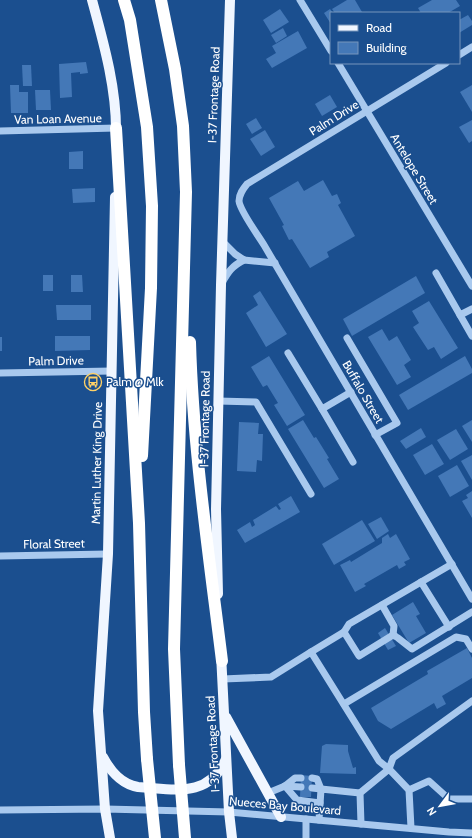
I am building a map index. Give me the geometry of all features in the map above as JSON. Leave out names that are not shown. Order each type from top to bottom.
[{"type":"highway","points":[[124,0],[130,20],[147,127],[152,206],[151,288],[139,523]]},
{"type":"highway","points":[[161,0],[175,69],[183,126],[191,393],[198,464],[222,661]]},
{"type":"highway","points":[[116,128],[139,523],[144,712],[155,838]]},
{"type":"highway","points":[[185,838],[179,765],[174,649],[183,297],[186,243]]},
{"type":"main road","name":"Martin Luther King Drive","points":[[92,0],[111,80],[115,103],[116,128],[108,554],[98,711],[105,809]]},
{"type":"main road","name":"I-37 Frontage Road","points":[[230,0],[222,241],[216,509],[226,758],[232,838]]},
{"type":"main road","points":[[224,715],[281,816]]},
{"type":"main road","points":[[102,756],[113,773],[130,786],[191,789],[204,785],[215,777],[223,766],[226,758]]},
{"type":"main road","points":[[105,809],[110,838]]},
{"type":"street","points":[[300,0],[330,49]]},
{"type":"street","points":[[460,54],[472,47]]},
{"type":"street","name":"Antelope Street","points":[[339,64],[472,286]]},
{"type":"street","name":"Palm Drive","points":[[240,196],[242,190],[247,184],[444,64]]},
{"type":"street","name":"Van Loan Avenue","points":[[0,131],[116,128]]},
{"type":"street","name":"Buffalo Street","points":[[240,196],[239,202],[243,211],[472,599]]},
{"type":"street","points":[[222,241],[235,254],[244,260],[275,263]]},
{"type":"street","points":[[221,285],[228,272],[244,260]]},
{"type":"street","points":[[436,273],[472,336]]},
{"type":"street","points":[[460,315],[472,309]]},
{"type":"street","points":[[347,338],[397,423],[375,434]]},
{"type":"street","points":[[288,353],[353,462]]},
{"type":"street","name":"Palm Drive","points":[[0,373],[112,371]]},
{"type":"street","points":[[322,409],[351,392]]},
{"type":"street","points":[[218,401],[256,402],[311,494]]},
{"type":"street","name":"Floral Street","points":[[0,556],[108,554]]},
{"type":"street","points":[[223,680],[271,677],[344,632],[349,624],[452,564]]},
{"type":"street","points":[[421,582],[449,627]]},
{"type":"street","points":[[382,605],[394,626],[395,636],[412,650],[472,612]]},
{"type":"street","points":[[344,632],[359,656],[395,636]]},
{"type":"street","points":[[344,704],[456,637],[466,639],[472,649]]},
{"type":"street","points":[[311,652],[379,761],[390,769],[409,790],[411,828]]},
{"type":"street","points":[[312,788],[360,793],[390,769],[393,758],[472,703]]},
{"type":"street","points":[[268,793],[286,786],[296,778],[301,778]]},
{"type":"street","points":[[312,778],[317,779],[321,789],[319,820]]},
{"type":"street","points":[[409,790],[429,781],[449,798],[472,799]]},
{"type":"street","points":[[286,786],[301,787]]},
{"type":"street","points":[[286,786],[297,800],[320,803]]},
{"type":"street","points":[[360,793],[361,824]]},
{"type":"street","name":"Nueces Bay Boulevard","points":[[0,810],[105,809],[229,812],[411,828],[449,835],[472,833]]},
{"type":"street","points":[[306,818],[306,838]]},
{"type":"building","points":[[347,0],[355,0],[362,12],[334,12],[332,9]]},
{"type":"building","points":[[432,0],[456,0],[460,6],[450,12],[420,12],[418,8]]},
{"type":"building","points":[[280,9],[289,22],[271,33],[263,20]]},
{"type":"building","points":[[330,9],[332,12],[330,12],[330,22],[324,13]]},
{"type":"building","points":[[468,15],[472,21],[472,25],[460,32],[460,19]]},
{"type":"building","points":[[283,28],[287,36],[276,43],[271,35]]},
{"type":"building","points":[[298,31],[307,48],[272,68],[266,59],[276,53],[272,46]]},
{"type":"building","points":[[86,62],[88,73],[71,73],[72,97],[60,98],[59,64]]},
{"type":"building","points":[[22,65],[31,65],[32,86],[23,86]]},
{"type":"building","points":[[10,85],[19,85],[19,92],[28,92],[28,113],[11,113]]},
{"type":"building","points":[[472,85],[472,112],[460,92]]},
{"type":"building","points":[[35,90],[50,90],[51,110],[36,110]]},
{"type":"building","points":[[330,95],[337,107],[322,116],[315,104]]},
{"type":"building","points":[[256,118],[262,128],[252,134],[246,124]]},
{"type":"building","points":[[472,120],[472,141],[469,143],[459,127]]},
{"type":"building","points":[[265,130],[275,147],[261,156],[250,139]]},
{"type":"building","points":[[83,151],[83,169],[69,169],[69,152]]},
{"type":"building","points":[[323,180],[332,196],[337,194],[341,203],[338,205],[355,236],[327,252],[329,257],[310,268],[292,239],[289,240],[282,226],[284,225],[269,198],[298,181],[304,191]]},
{"type":"building","points":[[95,188],[95,202],[73,203],[72,189]]},
{"type":"building","points":[[43,275],[53,275],[53,291],[43,291]]},
{"type":"building","points":[[71,275],[82,275],[83,292],[71,292]]},
{"type":"building","points":[[416,276],[425,293],[352,336],[343,319]]},
{"type":"building","points":[[260,291],[287,334],[266,347],[246,313],[258,305],[253,296]]},
{"type":"building","points":[[429,301],[458,348],[441,359],[434,347],[428,350],[413,327],[419,323],[412,311]]},
{"type":"building","points":[[56,305],[91,305],[91,320],[57,320]]},
{"type":"building","points":[[382,329],[389,341],[397,336],[411,360],[404,365],[411,377],[397,385],[368,337]]},
{"type":"building","points":[[55,336],[90,336],[90,350],[55,351]]},
{"type":"building","points":[[0,337],[2,337],[2,351],[0,351]]},
{"type":"building","points":[[269,356],[305,415],[287,426],[274,405],[278,403],[267,385],[263,387],[251,367]]},
{"type":"building","points":[[465,356],[472,369],[472,373],[408,410],[399,395]]},
{"type":"building","points":[[303,420],[329,458],[327,459],[339,479],[324,488],[288,429]]},
{"type":"building","points":[[472,420],[472,442],[462,426]]},
{"type":"building","points":[[239,422],[259,423],[258,434],[263,434],[262,461],[257,460],[256,472],[237,471]]},
{"type":"building","points":[[421,428],[426,437],[406,449],[400,441]]},
{"type":"building","points":[[456,429],[468,449],[450,460],[437,440]]},
{"type":"building","points":[[432,444],[444,464],[425,475],[413,455]]},
{"type":"building","points":[[472,455],[472,480],[461,461]]},
{"type":"building","points":[[457,465],[469,486],[450,497],[438,476]]},
{"type":"building","points":[[472,491],[472,518],[462,501],[468,498],[466,495]]},
{"type":"building","points":[[291,496],[300,512],[245,543],[237,530],[250,522],[252,527],[255,525],[253,520],[276,506],[279,510],[281,509],[278,504]]},
{"type":"building","points":[[381,517],[389,531],[377,539],[368,524]]},
{"type":"building","points":[[362,520],[375,541],[334,565],[322,544]]},
{"type":"building","points":[[388,534],[390,538],[396,534],[410,559],[404,562],[406,565],[399,569],[397,565],[364,584],[366,586],[355,592],[340,565],[350,560],[351,562],[382,543],[382,538]]},
{"type":"building","points":[[413,602],[420,614],[416,616],[426,633],[409,643],[392,615]]},
{"type":"building","points":[[385,628],[396,646],[388,650],[378,633]]},
{"type":"building","points":[[467,648],[472,658],[472,678],[442,696],[446,704],[437,709],[434,703],[391,729],[378,721],[371,708],[428,674],[427,671]]},
{"type":"building","points":[[326,744],[348,745],[348,751],[353,768],[356,767],[356,774],[320,773],[322,746]]},
{"type":"building","points":[[301,775],[312,776],[311,797],[300,797]]},
{"type":"place","name":"Palm @ Mlk","points":[[93,382]]}]
